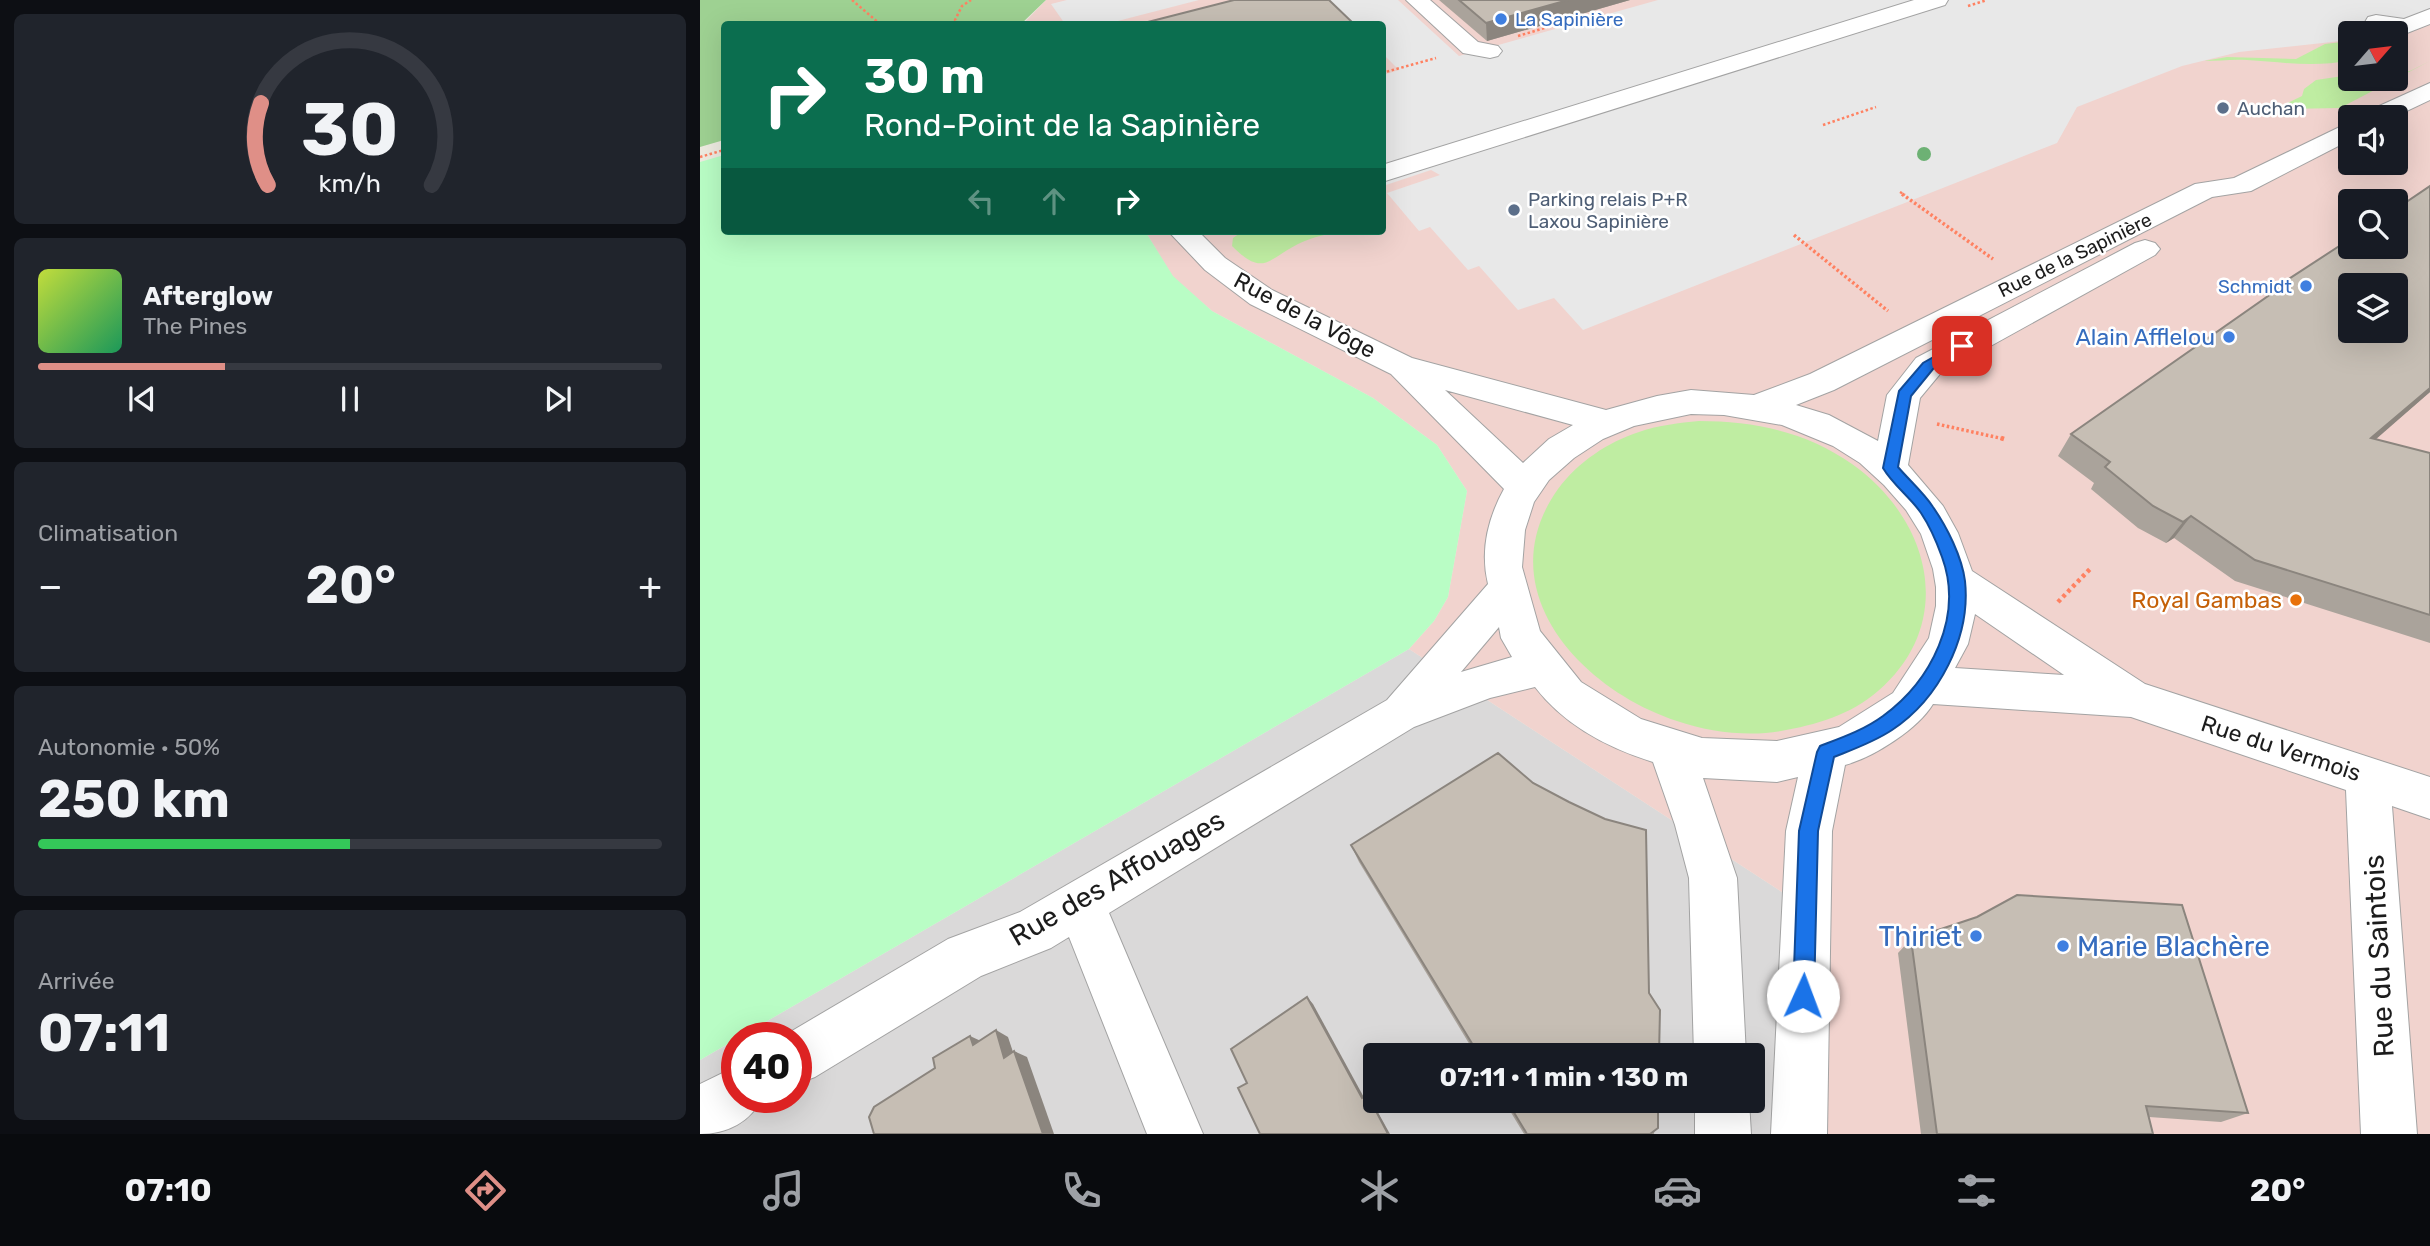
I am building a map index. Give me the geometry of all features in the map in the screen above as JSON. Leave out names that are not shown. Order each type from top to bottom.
[{"type":"street","points":[[1418,0],[1481,50]]},
{"type":"street","points":[[1386,173],[1937,0]]},
{"type":"street","points":[[2408,26],[2430,16]]},
{"type":"street","points":[[2399,105],[2430,90]]},
{"type":"street","name":"Rue de la Sapinière","points":[[1759,406],[1822,382],[2205,191],[2241,185],[2338,136]]},
{"type":"street","name":"Rue de la Sapinière","points":[[1890,468],[1904,395],[1928,366],[2229,204],[2241,185]]},
{"type":"street","name":"Rue de la Vôge","points":[[1193,235],[1214,264],[1261,297],[1401,366],[1604,422]]},
{"type":"street","name":"Rue de la Vôge","points":[[1401,366],[1525,487]]},
{"type":"street","points":[[1715,402],[1759,406],[1787,413],[1838,433],[1890,468],[1928,510],[1942,538],[1956,581],[1956,613],[1944,656],[1927,685],[1888,723],[1859,739],[1826,752],[1773,762],[1737,763],[1671,751],[1609,727],[1581,708],[1540,668],[1513,622],[1504,593],[1503,557],[1506,531],[1525,487],[1540,467],[1559,450],[1604,422],[1662,405],[1715,402]]},
{"type":"street","name":"Rue du Vermois","points":[[1956,581],[2131,698]]},
{"type":"street","name":"Rue des Affouages","points":[[1399,714],[1504,593]]},
{"type":"street","name":"Rue des Affouages","points":[[812,1048],[966,957],[1034,931],[1399,714],[1487,681],[1540,668]]},
{"type":"street","name":"Rue du Vermois","points":[[1927,685],[2131,698],[2430,798]]},
{"type":"street","points":[[1671,751],[1698,825],[1713,878],[1720,1043]]},
{"type":"street","points":[[1799,1134],[1809,831],[1826,752]]},
{"type":"street","name":"Rue du Saintois","points":[[2368,778],[2389,1134]]},
{"type":"street","points":[[1080,903],[1175,1134]]},
{"type":"street","points":[[700,1115],[721,1103]]},
{"type":"street","points":[[1722,1113],[1723,1134]]},
{"type":"path","points":[[852,0],[876,21]]},
{"type":"path","points":[[956,21],[962,6],[971,0]]},
{"type":"path","points":[[1386,72],[1481,50],[1575,19]]},
{"type":"path","points":[[1823,125],[1876,107]]},
{"type":"path","points":[[700,157],[721,151]]},
{"type":"path","points":[[1900,192],[1997,262]]},
{"type":"path","points":[[1794,234],[1898,319]]},
{"type":"path","points":[[1927,422],[2004,439]]},
{"type":"shaded area","points":[[1046,0],[2430,0],[2430,1134],[1828,1134],[1825,920],[1409,649],[1434,621],[1448,597],[1467,491],[1437,445],[1373,398],[1212,311],[1173,277],[1147,235],[1386,235],[1386,21],[1026,21]]},
{"type":"shaded area","points":[[1067,0],[1199,0],[1118,21],[1063,21],[1051,4]]},
{"type":"shaded area","points":[[1328,0],[1398,0],[1459,56],[1658,0],[2430,0],[2430,9],[2400,21],[2338,21],[2338,41],[2239,52],[2182,66],[2077,107],[2057,143],[1583,330],[1554,298],[1518,310],[1479,266],[1468,270],[1430,227],[1419,231],[1387,193],[1440,175],[1431,170],[1386,185],[1386,74],[1399,70],[1386,57],[1386,21],[1350,21]]},
{"type":"shaded area","points":[[1409,649],[1825,920],[1828,1134],[700,1134],[700,1060],[721,1048],[721,1113],[812,1113],[812,1022],[766,1022]]},
{"type":"green space","points":[[700,0],[1046,0],[1024,21],[721,21],[721,141],[700,147]]},
{"type":"green space","points":[[2338,42],[2338,62],[2311,64],[2204,61],[2227,57],[2296,59],[2325,44]]},
{"type":"green space","points":[[2338,77],[2338,91],[2373,91],[2346,105],[2338,105],[2338,108],[2279,107],[2302,96],[2304,89],[2316,80]]},
{"type":"green space","points":[[721,156],[721,235],[1147,235],[1173,276],[1212,311],[1373,398],[1437,445],[1467,491],[1448,597],[1434,621],[1409,649],[766,1022],[721,1022],[721,1048],[700,1060],[700,162]]},
{"type":"green space","points":[[1237,235],[1323,235],[1298,244],[1265,263],[1251,261],[1242,255],[1232,246],[1233,238]]},
{"type":"green space","points":[[1699,421],[1740,423],[1779,430],[1835,453],[1879,487],[1900,514],[1916,543],[1924,573],[1925,604],[1918,635],[1903,664],[1878,691],[1856,707],[1820,722],[1768,733],[1715,731],[1689,725],[1641,706],[1608,686],[1578,660],[1555,631],[1539,598],[1533,563],[1539,526],[1558,489],[1584,462],[1616,441],[1654,428]]},
{"type":"building","points":[[1234,0],[1329,0],[1351,21],[1152,21]]},
{"type":"building","points":[[1459,0],[1568,0],[1486,23]]},
{"type":"building","points":[[2430,186],[2430,388],[2371,438],[2430,453],[2430,615],[2255,560],[2191,516],[2183,522],[2153,506],[2105,467],[2110,462],[2071,434],[2278,289],[2275,288],[2338,247],[2338,259],[2408,259],[2408,201]]},
{"type":"building","points":[[1498,753],[1533,783],[1569,802],[1605,819],[1646,830],[1649,993],[1660,1010],[1659,1043],[1472,1043],[1351,845]]},
{"type":"building","points":[[2017,895],[2182,905],[2248,1113],[2146,1106],[2153,1134],[1937,1134],[1911,939],[1977,917]]},
{"type":"building","points":[[1307,997],[1363,1097],[1363,1113],[1377,1113],[1388,1134],[1260,1134],[1238,1088],[1247,1083],[1231,1049]]},
{"type":"building","points":[[996,1030],[1004,1058],[1014,1051],[1043,1134],[874,1134],[869,1117],[874,1107],[935,1068],[933,1058],[970,1036],[973,1045]]},
{"type":"building","points":[[1514,1113],[1658,1113],[1658,1128],[1650,1134],[1527,1134]]},
{"type":"place","name":"La Sapinière","points":[[1501,19]]},
{"type":"place","name":"Auchan","points":[[2223,108]]},
{"type":"place","name":"Parking relais P+R Laxou Sapinière","points":[[1514,210]]},
{"type":"place","name":"Schmidt","points":[[2306,286]]},
{"type":"place","name":"Alain Afflelou","points":[[2229,337]]},
{"type":"place","name":"Royal Gambas","points":[[2296,600]]},
{"type":"place","name":"Thiriet","points":[[1976,936]]},
{"type":"place","name":"Marie Blachère","points":[[2063,946]]},
{"type":"route","points":[[1803,996],[1809,831],[1826,752],[1859,739],[1888,723],[1908,706],[1927,685],[1944,656],[1952,633],[1956,613],[1956,581],[1950,557],[1928,510],[1911,488],[1890,468],[1904,395],[1928,366],[1962,346]]}]
